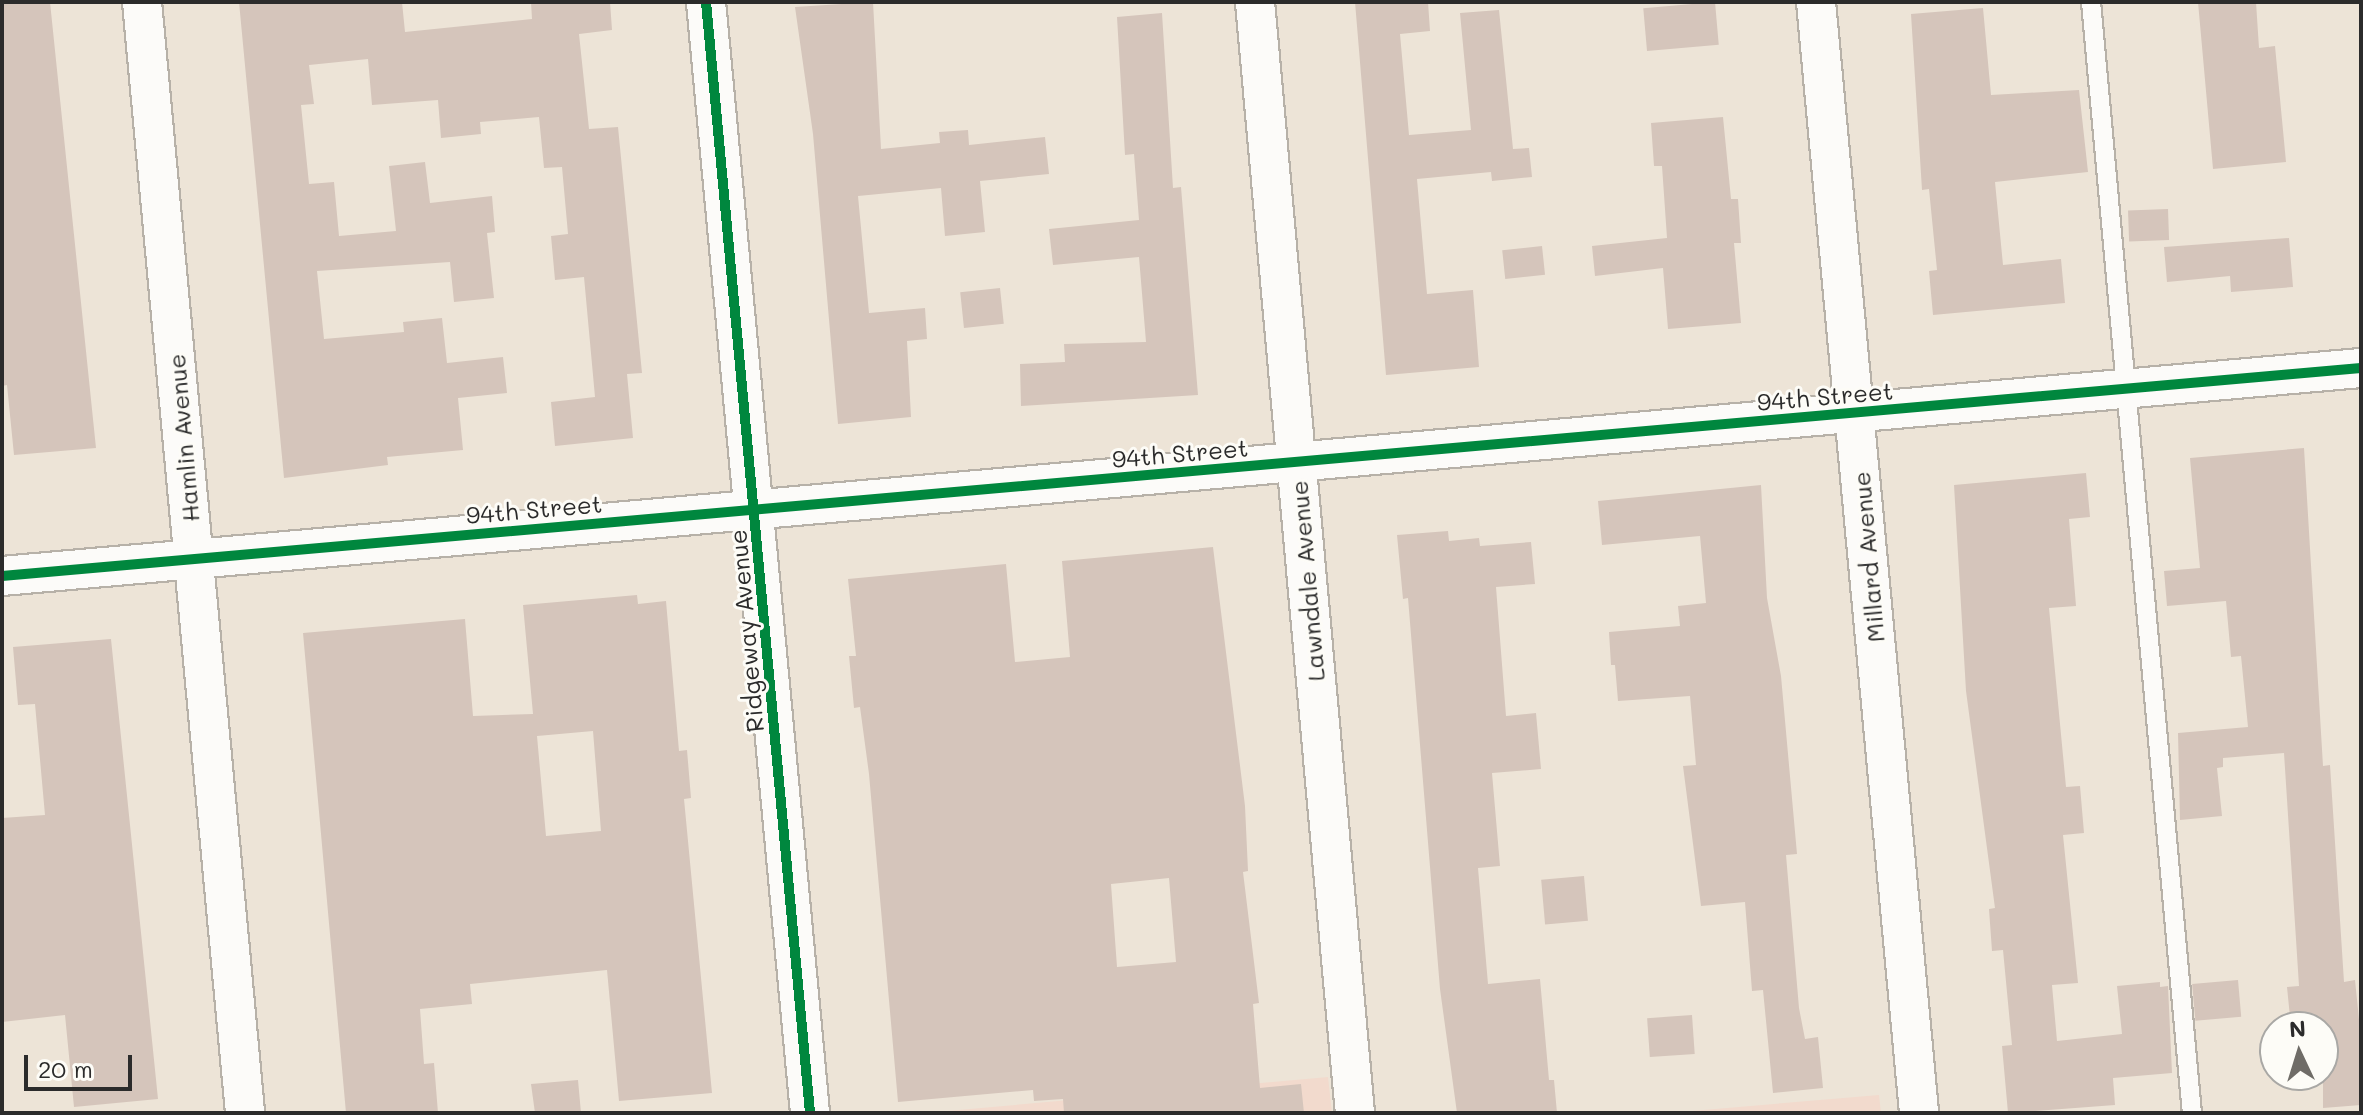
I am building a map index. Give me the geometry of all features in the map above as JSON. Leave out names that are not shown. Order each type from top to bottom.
[{"type":"street","name":"Hamlin Avenue","points":[[142,2],[245,1113]]},
{"type":"street","name":"Ridgeway Avenue","points":[[706,2],[810,1113]]},
{"type":"street","name":"Lawndale Avenue","points":[[1255,2],[1355,1113]]},
{"type":"street","name":"Millard Avenue","points":[[1816,2],[1919,1113]]},
{"type":"street","name":"94th Street","points":[[2,576],[2361,368]]},
{"type":"lane","points":[[2091,2],[2192,1113]]},
{"type":"shaded area","points":[[1328,1077],[1332,1113],[925,1113]]},
{"type":"shaded area","points":[[1879,1095],[1881,1113],[1668,1113]]},
{"type":"building","points":[[2,2],[50,2],[96,448],[14,455],[7,385],[2,386]]},
{"type":"building","points":[[239,2],[402,2],[405,32],[532,19],[531,2],[610,2],[612,30],[579,34],[589,129],[618,127],[642,373],[627,374],[633,438],[555,446],[551,402],[595,397],[584,277],[555,280],[551,236],[568,234],[562,167],[544,168],[539,117],[480,122],[481,134],[441,138],[438,100],[372,105],[368,59],[309,65],[314,104],[301,105],[309,184],[334,182],[339,236],[396,231],[389,166],[425,162],[430,203],[492,196],[495,232],[487,233],[494,298],[454,302],[450,262],[317,271],[324,339],[404,332],[403,322],[442,318],[447,363],[503,357],[507,393],[458,398],[463,450],[387,457],[388,465],[284,478]]},
{"type":"building","points":[[873,2],[881,149],[940,143],[939,132],[968,130],[969,145],[1045,137],[1049,174],[980,181],[985,232],[945,236],[941,188],[858,196],[869,313],[925,308],[927,339],[907,341],[911,417],[838,424],[813,134],[795,7]]},
{"type":"building","points":[[1355,2],[1428,2],[1430,31],[1400,34],[1409,135],[1471,130],[1460,13],[1499,10],[1513,149],[1529,148],[1532,177],[1492,181],[1491,172],[1417,179],[1427,294],[1473,290],[1479,367],[1386,375]]},
{"type":"building","points":[[1715,2],[1719,45],[1647,51],[1643,8]]},
{"type":"building","points":[[2198,2],[2256,2],[2259,48],[2275,46],[2286,162],[2213,169]]},
{"type":"building","points":[[1983,8],[1991,95],[2079,90],[2088,172],[1995,182],[2003,265],[2061,259],[2065,303],[1933,315],[1929,271],[1937,270],[1929,189],[1922,190],[1911,14]]},
{"type":"building","points":[[1162,13],[1173,188],[1181,187],[1198,395],[1021,406],[1020,364],[1065,362],[1064,344],[1146,342],[1139,257],[1053,265],[1049,229],[1139,220],[1134,154],[1125,155],[1117,17]]},
{"type":"building","points":[[1723,117],[1731,199],[1738,199],[1741,243],[1734,243],[1741,323],[1668,329],[1663,268],[1595,276],[1592,246],[1667,238],[1662,166],[1654,166],[1651,123]]},
{"type":"building","points":[[2168,209],[2169,240],[2129,241],[2128,210]]},
{"type":"building","points":[[2289,238],[2293,287],[2231,292],[2230,276],[2167,282],[2164,247]]},
{"type":"building","points":[[1542,246],[1545,275],[1505,279],[1502,250]]},
{"type":"building","points":[[1000,288],[1004,324],[964,328],[960,292]]},
{"type":"building","points":[[2304,448],[2323,766],[2330,765],[2344,982],[2355,980],[2361,1039],[2361,1105],[2323,1108],[2323,1091],[2339,1091],[2339,1011],[2289,1011],[2287,987],[2299,986],[2284,753],[2223,758],[2223,767],[2217,768],[2222,816],[2180,820],[2178,733],[2248,727],[2241,656],[2231,657],[2226,601],[2167,606],[2164,571],[2200,568],[2190,458]]},
{"type":"building","points":[[2086,473],[2090,517],[2069,519],[2076,606],[2049,608],[2066,787],[2080,786],[2084,833],[2063,835],[2078,983],[2052,985],[2057,1041],[2122,1034],[2117,986],[2160,982],[2160,987],[2168,986],[2172,1073],[2113,1078],[2115,1105],[2008,1113],[2002,1046],[2012,1045],[2003,950],[1992,951],[1989,909],[1995,908],[1966,691],[1954,485]]},
{"type":"building","points":[[1761,485],[1767,598],[1781,676],[1797,854],[1786,855],[1799,1008],[1805,1039],[1818,1037],[1823,1088],[1773,1093],[1763,990],[1752,991],[1745,902],[1701,906],[1683,766],[1696,765],[1690,696],[1618,701],[1615,665],[1611,665],[1609,632],[1680,626],[1678,606],[1706,603],[1700,536],[1602,545],[1598,501]]},
{"type":"building","points":[[1448,531],[1449,541],[1479,538],[1480,546],[1531,542],[1535,584],[1496,587],[1506,716],[1536,713],[1541,769],[1492,773],[1500,866],[1478,868],[1488,984],[1540,979],[1549,1080],[1554,1080],[1557,1113],[1457,1113],[1440,989],[1408,598],[1403,599],[1397,535]]},
{"type":"building","points":[[1213,547],[1245,806],[1248,871],[1243,872],[1259,1003],[1253,1004],[1260,1088],[1301,1084],[1304,1113],[1064,1113],[1063,1099],[1034,1101],[1033,1090],[898,1102],[869,774],[860,707],[854,708],[849,656],[856,656],[848,579],[1006,564],[1015,662],[1070,657],[1062,561]],"holes":[[[1169,878],[1176,962],[1117,967],[1111,884]]]},
{"type":"building","points":[[637,595],[638,604],[666,601],[679,751],[687,750],[691,798],[684,799],[712,1093],[619,1101],[607,970],[470,984],[472,1004],[420,1009],[424,1064],[434,1063],[438,1113],[346,1113],[303,633],[465,619],[473,716],[533,714],[523,605]],"holes":[[[593,731],[601,831],[546,836],[537,736]]]},
{"type":"building","points":[[111,639],[158,1099],[74,1107],[65,1015],[2,1022],[2,818],[45,815],[35,704],[18,705],[13,647]]},
{"type":"building","points":[[1584,876],[1588,921],[1545,925],[1541,880]]},
{"type":"building","points":[[2238,980],[2241,1017],[2195,1021],[2192,984]]},
{"type":"building","points":[[1692,1015],[1695,1054],[1650,1057],[1647,1018]]},
{"type":"building","points":[[578,1080],[581,1113],[535,1113],[531,1084]]},
{"type":"cycle path","points":[[706,2],[810,1113]]},
{"type":"cycle path","points":[[2,576],[2361,368]]}]
